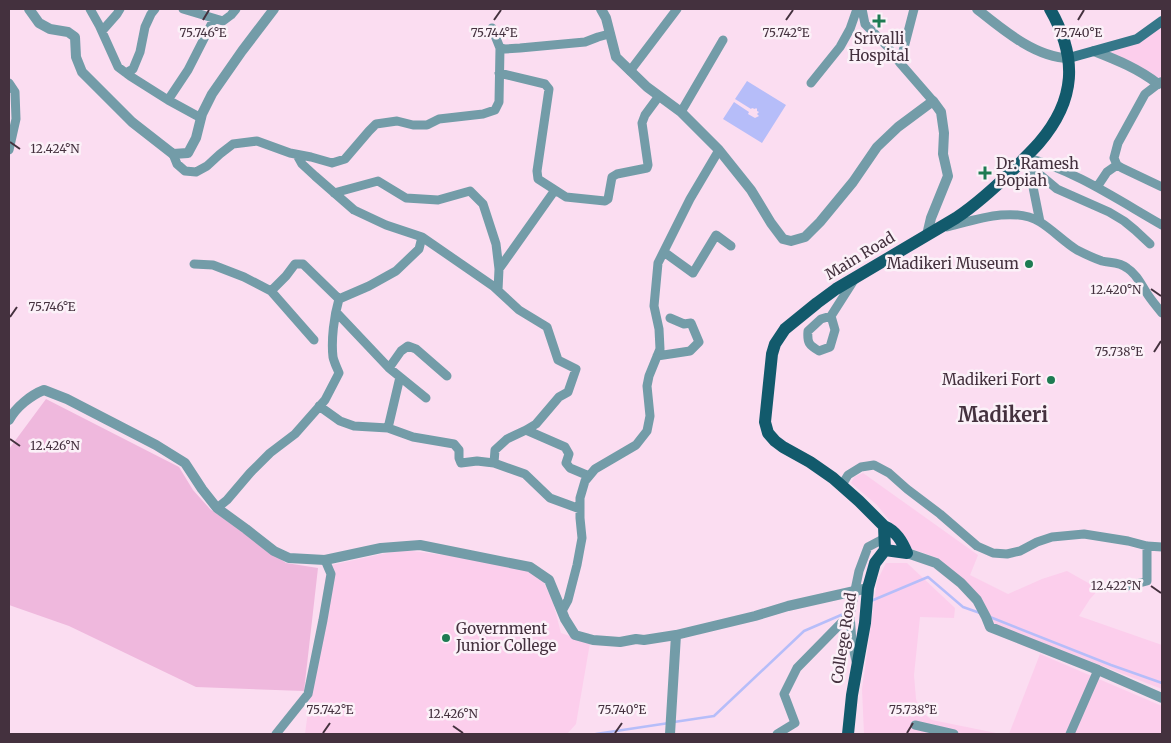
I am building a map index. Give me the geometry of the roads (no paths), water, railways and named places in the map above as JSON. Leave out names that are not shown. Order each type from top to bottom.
[{"type":"main road","name":"Main Road","points":[[907,553],[899,537],[890,529],[884,538],[842,485],[820,468],[783,447],[768,433],[764,422],[772,354],[779,337],[797,318],[836,289],[973,207],[1026,161],[1049,130],[1064,101],[1069,84],[1069,58],[1065,42],[1059,24],[1050,9]]},
{"type":"main road","points":[[1069,58],[1137,39],[1162,21]]},
{"type":"main road","points":[[884,538],[907,553]]},
{"type":"main road","name":"College Road","points":[[848,734],[852,695],[865,623],[868,588],[884,538]]},
{"type":"street","points":[[29,9],[39,23],[50,29],[68,32],[75,37],[76,56],[82,72],[132,122],[172,154],[177,164],[185,170],[196,172],[207,166],[233,144],[257,141],[296,155],[332,163],[345,159],[376,124],[396,121],[413,125],[427,125],[439,118],[483,114],[495,110],[499,102],[500,48],[492,28]]},
{"type":"street","points":[[90,9],[118,68],[168,100],[201,118]]},
{"type":"street","points":[[102,31],[120,9]]},
{"type":"street","points":[[126,73],[133,69],[140,52],[145,27],[155,9]]},
{"type":"street","points":[[183,9],[223,21],[232,15],[236,9]]},
{"type":"street","points":[[172,154],[188,153],[196,138],[201,118],[212,94],[274,9]]},
{"type":"street","points":[[601,9],[606,18],[616,57],[647,87],[681,112],[720,150],[751,190],[783,239],[791,241],[805,237],[853,182],[877,147],[898,127],[933,101]]},
{"type":"street","points":[[630,70],[677,9]]},
{"type":"street","points":[[811,83],[840,47],[850,29],[857,9]]},
{"type":"street","points":[[862,9],[865,24],[887,46],[941,112],[944,133],[943,154],[948,176],[931,218],[932,232],[994,217],[1010,215],[1029,217],[1040,222],[1087,256],[1127,267],[1135,274],[1162,313]]},
{"type":"street","points":[[900,63],[914,9]]},
{"type":"street","points":[[978,9],[1036,50],[1050,56],[1069,58]]},
{"type":"street","points":[[168,100],[188,70],[214,19]]},
{"type":"street","points":[[500,48],[585,42],[610,34]]},
{"type":"street","points":[[681,112],[722,40]]},
{"type":"street","points":[[1094,50],[1146,74],[1160,83],[1145,94],[1118,143],[1114,158],[1122,168],[1162,187]]},
{"type":"street","points":[[499,73],[545,84],[549,90],[537,171],[538,179],[566,197],[605,201],[608,199],[612,177],[617,174],[647,168],[642,123],[645,115],[659,96]]},
{"type":"street","points":[[9,83],[15,92],[16,119],[9,150]]},
{"type":"street","points":[[562,611],[568,600],[582,538],[580,498],[585,481],[595,470],[636,445],[647,432],[650,416],[647,386],[660,349],[660,329],[654,306],[658,263],[690,198],[720,150]]},
{"type":"street","points":[[296,155],[302,164],[354,210],[386,225],[422,237],[493,286],[519,310],[547,327],[558,360],[576,369],[568,392],[559,397],[536,424],[507,438],[495,450],[494,463]]},
{"type":"street","points":[[1026,161],[1045,162],[1097,187],[1162,225]]},
{"type":"street","points":[[1026,161],[1040,222]]},
{"type":"street","points":[[1026,161],[1057,189],[1109,212],[1124,221],[1150,244]]},
{"type":"street","points":[[1097,187],[1107,172],[1117,164]]},
{"type":"street","points":[[334,193],[378,181],[406,198],[438,200],[470,191],[483,204],[496,244],[499,269],[498,290]]},
{"type":"street","points":[[499,269],[555,190]]},
{"type":"street","points":[[664,252],[693,273],[716,235],[731,246]]},
{"type":"street","points":[[339,299],[369,286],[396,271],[419,249],[422,237]]},
{"type":"street","points":[[194,264],[213,265],[244,277],[271,291],[314,340]]},
{"type":"street","points":[[271,291],[295,264],[303,264],[339,299]]},
{"type":"street","points":[[831,316],[855,278]]},
{"type":"street","points":[[217,508],[227,500],[270,453],[294,434],[325,400],[339,373],[333,358],[334,321],[339,299]]},
{"type":"street","points":[[336,312],[389,368],[426,398]]},
{"type":"street","points":[[657,356],[690,351],[699,342],[691,323],[684,324],[670,318]]},
{"type":"street","points":[[389,368],[401,351],[408,346],[416,349],[447,376]]},
{"type":"street","points":[[388,428],[400,376]]},
{"type":"street","points":[[10,416],[34,394],[44,390],[66,399],[156,445],[185,463],[217,508],[274,551],[289,558],[325,560],[381,548],[420,545],[530,567],[549,580],[565,619],[574,634],[593,640],[620,642],[676,635],[788,606],[868,588]]},
{"type":"street","points":[[319,406],[340,420],[354,426],[388,428],[413,437],[454,444],[459,450],[461,463],[477,461],[494,463],[525,474],[550,498],[580,509]]},
{"type":"street","points":[[526,430],[565,447],[569,454],[566,463],[570,468],[589,476]]},
{"type":"street","points":[[842,485],[848,475],[861,468],[874,465],[889,473],[976,546],[993,553],[1007,554],[1020,551],[1052,537],[1084,534],[1146,546],[1162,547]]},
{"type":"street","points":[[857,666],[852,643],[850,614],[859,571],[868,547],[884,538]]},
{"type":"street","points":[[1124,587],[1147,581],[1146,546]]},
{"type":"street","points":[[907,553],[936,563],[961,583],[977,600],[990,627],[1162,698]]},
{"type":"street","points":[[276,734],[308,694],[331,574],[325,560]]},
{"type":"street","points":[[778,734],[795,723],[784,694],[797,668],[850,614]]},
{"type":"street","points":[[670,734],[676,635]]},
{"type":"street","points":[[1070,734],[1098,670]]},
{"type":"street","points":[[915,724],[954,734]]},
{"type":"water","points":[[747,81],[786,105],[762,143],[723,119],[734,102],[755,118],[759,116],[756,108],[751,109],[735,99]]},
{"type":"waterway","points":[[871,601],[928,577],[963,607],[980,613]]},
{"type":"waterway","points":[[674,722],[714,716],[804,631],[848,612]]},
{"type":"waterway","points":[[990,617],[1162,683]]},
{"type":"waterway","points":[[596,734],[669,723]]},
{"type":"place","name":"Srivalli Hospital","points":[[879,21]]},
{"type":"place","name":"Dr. Ramesh Bopiah","points":[[985,173]]},
{"type":"place","name":"Madikeri Museum","points":[[1029,264]]},
{"type":"place","name":"Madikeri Fort","points":[[1051,380]]},
{"type":"place","name":"Government Junior College","points":[[446,638]]},
{"type":"district","name":"Madikeri","points":[[1003,415]]}]
